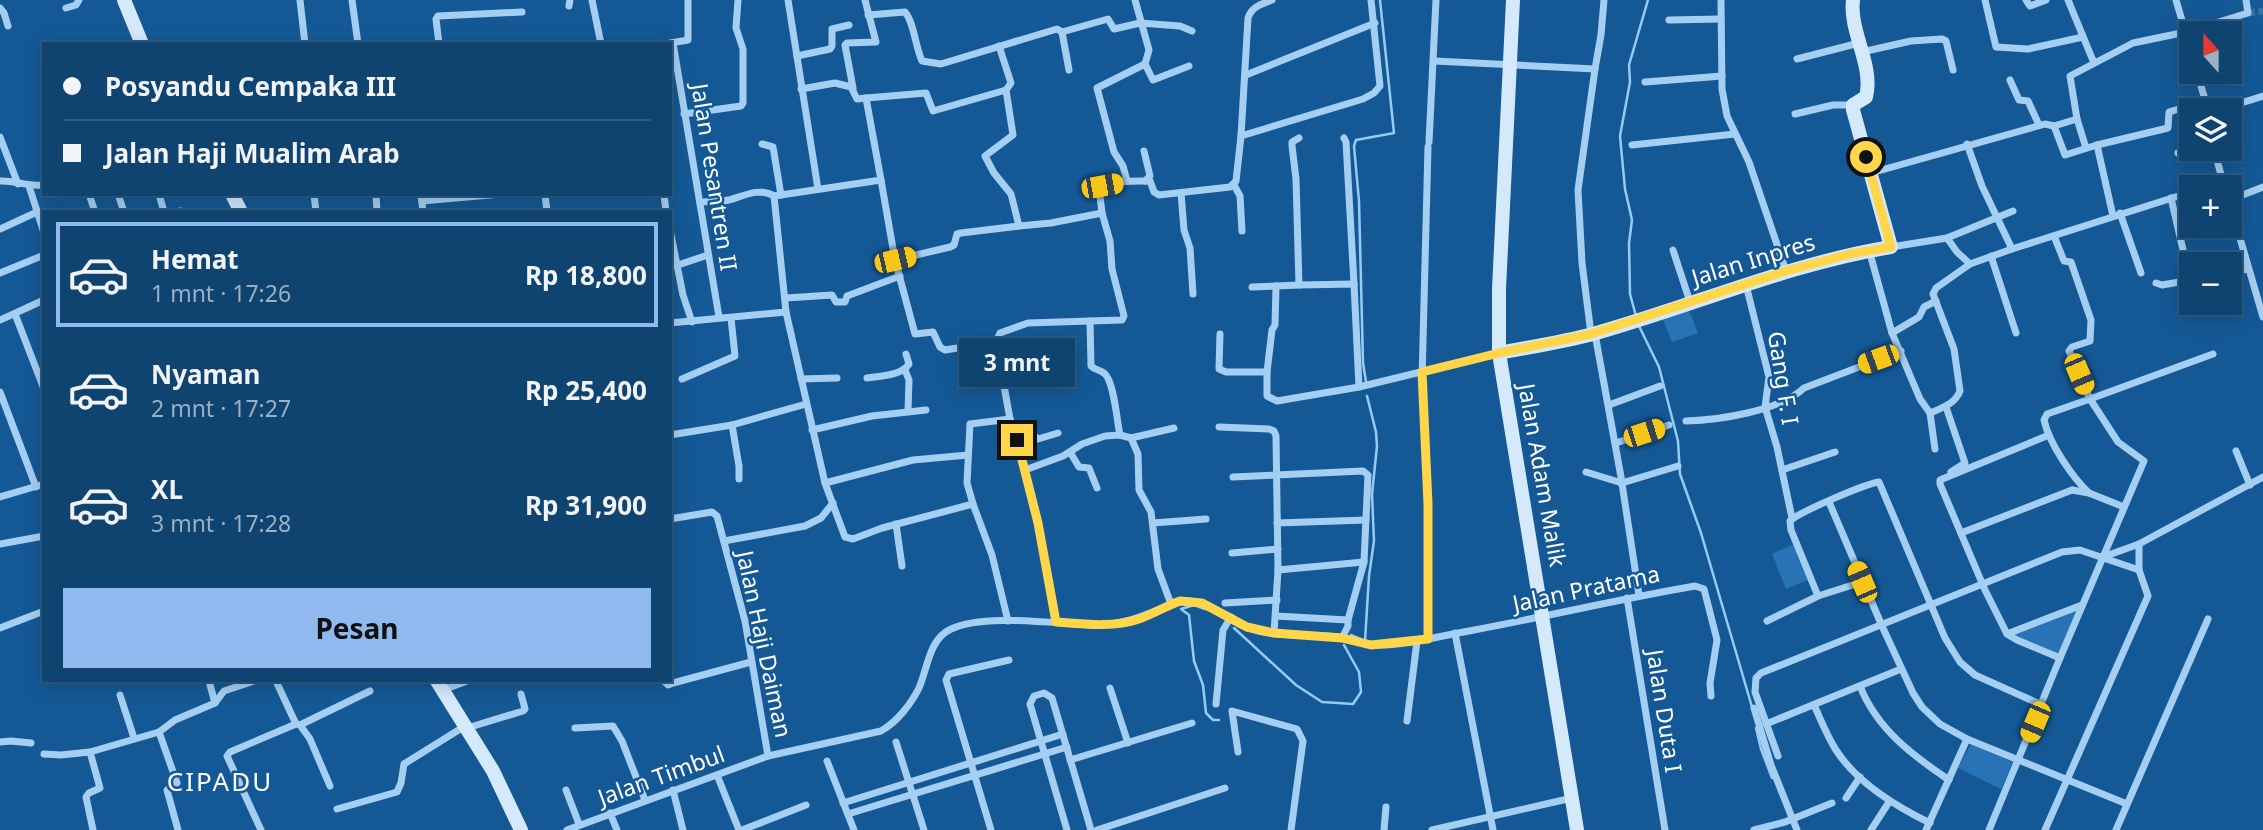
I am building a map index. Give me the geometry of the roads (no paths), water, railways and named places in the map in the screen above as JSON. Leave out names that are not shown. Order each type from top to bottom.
[{"type":"street","points":[[66,8],[76,5],[79,0]]},
{"type":"street","points":[[124,0],[141,42]]},
{"type":"street","points":[[300,0],[305,42]]},
{"type":"street","points":[[352,0],[358,42]]},
{"type":"street","points":[[592,0],[601,42]]},
{"type":"street","points":[[672,43],[685,41],[689,37],[688,0]]},
{"type":"street","points":[[684,114],[741,106],[743,103],[743,49],[736,28],[738,0]]},
{"type":"street","points":[[788,0],[818,189]]},
{"type":"street","points":[[865,0],[875,44],[845,45],[857,99],[926,93],[933,111],[1006,90],[1011,83],[999,46]]},
{"type":"street","points":[[1135,0],[1149,50],[1145,64],[1153,79],[1189,66]]},
{"type":"street","points":[[1242,231],[1240,196],[1234,185],[1240,165],[1246,36],[1250,12],[1272,0]]},
{"type":"street","points":[[1241,136],[1363,99],[1374,93],[1380,86],[1371,0]]},
{"type":"street","points":[[1428,639],[1428,504],[1422,372],[1428,144],[1436,0]]},
{"type":"street","name":"Jalan Adam Malik","points":[[1513,0],[1499,289],[1499,353],[1577,830]]},
{"type":"street","points":[[1604,0],[1578,190],[1582,263],[1593,334],[1616,443],[1639,596]]},
{"type":"street","points":[[1721,0],[1722,89],[1727,116],[1749,162],[1786,271]]},
{"type":"street","points":[[1795,114],[1833,105],[1853,105],[1864,99],[1868,89],[1852,12],[1853,0]]},
{"type":"street","points":[[1985,0],[1996,47],[2028,49],[2083,37]]},
{"type":"street","points":[[2026,0],[2030,6],[2046,0]]},
{"type":"street","points":[[2068,0],[2094,63]]},
{"type":"street","points":[[2176,0],[2183,21]]},
{"type":"street","points":[[2222,21],[2248,13],[2246,0]]},
{"type":"street","points":[[0,8],[8,26]]},
{"type":"street","points":[[439,42],[438,16],[522,12]]},
{"type":"street","points":[[868,15],[905,12],[910,18],[915,47],[925,63],[941,64],[1057,29],[1062,32],[1108,19],[1110,27],[1114,29],[1140,23],[1180,26],[1192,31]]},
{"type":"street","points":[[1669,20],[1721,19]]},
{"type":"street","points":[[1246,75],[1375,23]]},
{"type":"street","points":[[797,56],[830,49],[832,29],[849,25]]},
{"type":"street","points":[[1062,32],[1069,70]]},
{"type":"street","points":[[2086,148],[2069,77],[2133,43],[2179,33]]},
{"type":"street","points":[[1797,59],[1860,48],[1942,39],[1946,41],[1954,70]]},
{"type":"street","name":"Jalan Pesantren II","points":[[672,57],[719,317]]},
{"type":"street","points":[[1434,61],[1595,69]]},
{"type":"street","points":[[1127,181],[1123,166],[1114,152],[1096,89],[1145,64]]},
{"type":"street","points":[[1645,82],[1722,76]]},
{"type":"street","points":[[2010,80],[2020,100],[2031,104],[2039,125]]},
{"type":"street","points":[[801,89],[835,83],[853,89]]},
{"type":"street","points":[[1006,90],[1013,135],[985,156],[994,173],[1011,194],[1019,226]]},
{"type":"street","points":[[2242,103],[2263,96]]},
{"type":"street","points":[[866,98],[895,260],[915,334],[933,332],[944,350],[996,342]]},
{"type":"street","points":[[1853,105],[1891,247],[1947,238],[2013,211]]},
{"type":"street","points":[[2054,126],[2065,155],[2168,128],[2169,112],[2179,109]]},
{"type":"street","points":[[1871,173],[2039,125],[2054,126],[2077,119]]},
{"type":"street","points":[[1632,145],[1735,134]]},
{"type":"street","points":[[0,137],[18,184]]},
{"type":"street","points":[[1299,138],[1292,142],[1292,146],[1296,179],[1299,285]]},
{"type":"street","points":[[1344,138],[1348,168],[1359,387]]},
{"type":"street","points":[[762,144],[773,147],[786,312],[825,483],[845,537],[848,539],[973,504]]},
{"type":"street","points":[[1967,144],[1996,218],[2012,249]]},
{"type":"street","points":[[2097,145],[2117,215],[2141,273]]},
{"type":"street","points":[[1144,151],[1150,176],[1145,181]]},
{"type":"street","points":[[700,203],[716,199],[731,200],[753,192],[778,195],[880,177]]},
{"type":"street","points":[[0,181],[29,186],[42,185]]},
{"type":"street","points":[[1056,622],[1038,523],[1010,419],[996,342],[1000,334],[1028,323],[1120,321],[1124,316],[1102,213],[1099,188],[1102,186],[1127,181],[1151,181],[1156,194],[1234,185]]},
{"type":"street","points":[[29,186],[42,227]]},
{"type":"street","points":[[2242,197],[2263,187]]},
{"type":"street","points":[[1181,193],[1184,230],[1190,248],[1192,294]]},
{"type":"street","points":[[1930,413],[1946,407],[1959,396],[1960,391],[1954,349],[1933,294],[1936,288],[1970,264],[1991,256],[2179,196]]},
{"type":"street","points":[[421,197],[452,197]]},
{"type":"street","points":[[2171,198],[2184,252]]},
{"type":"street","points":[[0,229],[37,212]]},
{"type":"street","points":[[895,260],[950,247],[954,245],[957,234],[1051,223],[1102,213]]},
{"type":"street","points":[[1989,830],[2144,461],[2118,442],[2090,399],[2069,351],[2072,347],[2090,341],[2091,320],[2070,260],[2064,261],[2054,236]]},
{"type":"street","points":[[1947,238],[1970,264]]},
{"type":"street","points":[[2240,238],[2263,317]]},
{"type":"street","points":[[672,239],[683,295],[692,321]]},
{"type":"street","name":"Jalan Inpres","points":[[1499,353],[1593,334],[1786,271],[1891,247]]},
{"type":"street","points":[[1673,250],[1690,302]]},
{"type":"street","points":[[1869,250],[1892,333],[1920,400],[1930,413],[1935,449]]},
{"type":"street","points":[[678,265],[708,255]]},
{"type":"street","points":[[0,273],[42,256]]},
{"type":"street","points":[[1991,256],[2016,332]]},
{"type":"street","points":[[2242,270],[2248,269]]},
{"type":"street","points":[[786,298],[832,295],[836,302],[845,302],[847,296],[900,276]]},
{"type":"street","points":[[2156,283],[2162,285],[2179,282]]},
{"type":"street","points":[[1252,287],[1354,284]]},
{"type":"street","name":"Gang F. I","points":[[1746,285],[1769,377],[1765,407],[1782,470],[1792,518],[1791,530],[1818,596]]},
{"type":"street","points":[[1276,286],[1275,325],[1266,372],[1267,396],[1276,401],[1359,387],[1499,353]]},
{"type":"street","points":[[0,320],[42,301]]},
{"type":"street","points":[[1892,333],[1919,317],[1924,307],[1936,302]]},
{"type":"street","points":[[672,323],[786,312]]},
{"type":"street","points":[[15,314],[42,384]]},
{"type":"street","points":[[682,379],[735,356],[731,318]]},
{"type":"street","points":[[1090,321],[1091,366],[1105,374],[1110,382],[1120,435]]},
{"type":"street","points":[[1220,334],[1219,369],[1226,372],[1266,372]]},
{"type":"street","points":[[1686,421],[1726,419],[1765,407],[1797,394],[1804,388],[1901,351]]},
{"type":"street","points":[[867,378],[905,370],[909,364],[906,354]]},
{"type":"street","points":[[2089,493],[2076,481],[2049,435],[2044,420],[2048,414],[2213,354]]},
{"type":"street","points":[[905,370],[909,380],[908,411]]},
{"type":"street","points":[[801,379],[837,378]]},
{"type":"street","points":[[1609,405],[1660,386]]},
{"type":"street","points":[[0,392],[40,485],[0,496]]},
{"type":"street","points":[[672,435],[732,425],[806,404]]},
{"type":"street","points":[[1946,407],[1965,463],[1943,477],[1940,487],[1983,584],[2007,634],[2060,658]]},
{"type":"street","points":[[812,430],[872,416],[926,410]]},
{"type":"street","points":[[1008,621],[992,555],[973,504],[968,483],[968,455],[971,422],[1010,419]]},
{"type":"street","points":[[732,425],[739,479]]},
{"type":"street","points":[[1616,443],[1669,425]]},
{"type":"street","points":[[1025,470],[1105,436],[1120,435],[1131,438],[1174,428]]},
{"type":"street","points":[[1219,428],[1273,431],[1276,436],[1278,570],[1274,633]]},
{"type":"street","points":[[1017,440],[1033,435],[1038,439],[1058,433]]},
{"type":"street","points":[[1942,480],[2049,435]]},
{"type":"street","points":[[1131,438],[1138,454],[1139,490],[1147,503],[1153,523],[1158,569],[1171,604]]},
{"type":"street","points":[[2236,451],[2250,485]]},
{"type":"street","points":[[1070,452],[1079,467],[1089,468],[1097,488]]},
{"type":"street","points":[[1782,470],[1835,452]]},
{"type":"street","points":[[825,483],[933,456],[968,455]]},
{"type":"street","points":[[1586,472],[1622,483],[1678,466]]},
{"type":"street","points":[[1233,477],[1363,471],[1368,475],[1364,562],[1348,625],[1342,638]]},
{"type":"street","points":[[2102,557],[2139,544],[2263,477]]},
{"type":"street","points":[[2072,490],[2076,481]]},
{"type":"street","points":[[1792,518],[1876,482],[1881,484],[1945,638],[1960,662],[1975,675],[2042,705]]},
{"type":"street","points":[[1961,533],[2072,490],[2089,493],[2124,507]]},
{"type":"street","points":[[1829,502],[1901,669],[1922,707],[1940,724],[1967,739],[2127,804]]},
{"type":"street","points":[[724,541],[805,526],[821,518],[833,503]]},
{"type":"street","name":"Jalan Haji Daiman","points":[[672,519],[714,512],[745,621],[768,756]]},
{"type":"street","points":[[1153,523],[1206,519]]},
{"type":"street","points":[[1277,523],[1366,520]]},
{"type":"street","points":[[895,524],[902,566]]},
{"type":"street","points":[[0,544],[42,536]]},
{"type":"street","points":[[2045,830],[2148,596],[2139,570],[2139,544]]},
{"type":"street","points":[[1232,553],[1278,549]]},
{"type":"street","points":[[1778,755],[1755,692],[1756,678],[1761,673],[2072,550],[2080,550],[2139,570]]},
{"type":"street","points":[[1278,570],[1364,562]]},
{"type":"street","points":[[1767,621],[1818,596],[1862,582]]},
{"type":"street","points":[[1711,696],[1710,683],[1717,640],[1704,590],[1712,584]]},
{"type":"street","name":"Jalan Pratama","points":[[1008,621],[1094,625],[1138,620],[1186,600],[1202,603],[1247,627],[1274,633],[1342,638],[1371,645],[1428,639],[1695,586],[1704,590]]},
{"type":"street","name":"Jalan Duta I","points":[[1627,598],[1665,830]]},
{"type":"street","points":[[1225,603],[1277,600]]},
{"type":"street","points":[[2007,634],[2082,606]]},
{"type":"street","points":[[0,628],[42,612]]},
{"type":"street","points":[[1276,616],[1348,620]]},
{"type":"street","points":[[1216,704],[1223,630],[1231,617]]},
{"type":"street","points":[[2116,830],[2208,619]]},
{"type":"street","name":"Jalan Timbul","points":[[567,830],[768,756],[869,734],[889,727],[913,699],[938,638],[957,626],[1008,621]]},
{"type":"street","points":[[1455,633],[1493,830]]},
{"type":"street","points":[[1407,721],[1417,641]]},
{"type":"street","points":[[991,830],[946,680],[949,674],[1009,660]]},
{"type":"street","points":[[665,682],[668,685],[673,684],[751,662]]},
{"type":"street","points":[[1766,723],[1901,669]]},
{"type":"street","points":[[209,682],[215,703]]},
{"type":"street","points":[[44,754],[61,755],[90,751],[159,732],[174,720],[215,703],[224,691],[251,682]]},
{"type":"street","points":[[277,682],[298,724],[310,739],[330,786]]},
{"type":"street","points":[[460,682],[440,685],[493,771],[521,830]]},
{"type":"street","points":[[1860,687],[1875,715],[1891,734],[1949,780]]},
{"type":"street","points":[[1110,688],[1128,743]]},
{"type":"street","points":[[261,830],[227,756],[230,752],[370,691]]},
{"type":"street","points":[[337,809],[397,792],[404,764],[466,727],[523,711],[525,709],[521,694]]},
{"type":"street","points":[[1067,830],[1030,704],[1034,696],[1044,694],[1052,698],[1091,830]]},
{"type":"street","points":[[120,695],[134,738]]},
{"type":"street","points":[[1814,705],[1836,750],[1860,777],[1889,802],[1928,827],[1967,739]]},
{"type":"street","points":[[1754,708],[1768,757],[1797,830]]},
{"type":"street","points":[[1238,752],[1232,712],[1297,729],[1300,733],[1303,741],[1290,830]]},
{"type":"street","points":[[1070,760],[1192,723]]},
{"type":"street","points":[[575,728],[613,726],[622,741],[645,800]]},
{"type":"street","points":[[159,732],[177,783],[167,790],[178,830]]},
{"type":"street","points":[[843,803],[1063,734]]},
{"type":"street","points":[[0,742],[31,743]]},
{"type":"street","points":[[896,742],[924,830]]},
{"type":"street","points":[[848,814],[1067,747]]},
{"type":"street","points":[[90,751],[100,788],[86,797],[93,830]]},
{"type":"street","points":[[827,761],[854,830]]},
{"type":"street","points":[[717,775],[741,830],[806,805]]},
{"type":"street","points":[[1846,798],[1860,777]]},
{"type":"street","points":[[1097,830],[1225,788]]},
{"type":"street","points":[[566,790],[579,824]]},
{"type":"street","points":[[673,790],[683,830]]},
{"type":"street","points":[[1432,830],[1572,798]]},
{"type":"street","points":[[1871,830],[1889,802]]},
{"type":"street","points":[[1754,830],[1832,803]]},
{"type":"street","points":[[1384,830],[1386,807]]},
{"type":"street","points":[[610,813],[617,830]]},
{"type":"waterway","points":[[1366,382],[1363,363],[1359,201],[1354,146],[1356,140],[1394,133],[1380,0]]},
{"type":"waterway","points":[[1636,316],[1630,294],[1629,243],[1632,220],[1625,189],[1620,136],[1630,82],[1629,65],[1648,0]]},
{"type":"waterway","points":[[1639,326],[1659,367],[1678,441],[1680,474],[1701,533],[1752,707]]},
{"type":"waterway","points":[[1351,635],[1365,641],[1374,541],[1372,494],[1377,446],[1367,396]]},
{"type":"waterway","points":[[1205,609],[1194,605],[1181,609],[1189,615],[1194,661],[1203,685],[1206,713],[1213,720],[1219,720]]},
{"type":"waterway","points":[[1234,628],[1296,685],[1322,702],[1353,704],[1361,692],[1359,672],[1344,645]]},
{"type":"waterway","points":[[1756,728],[1772,778]]},
{"type":"tunnel","points":[[2248,13],[2263,11]]},
{"type":"district","name":"CIPADU","points":[[220,781]]}]
